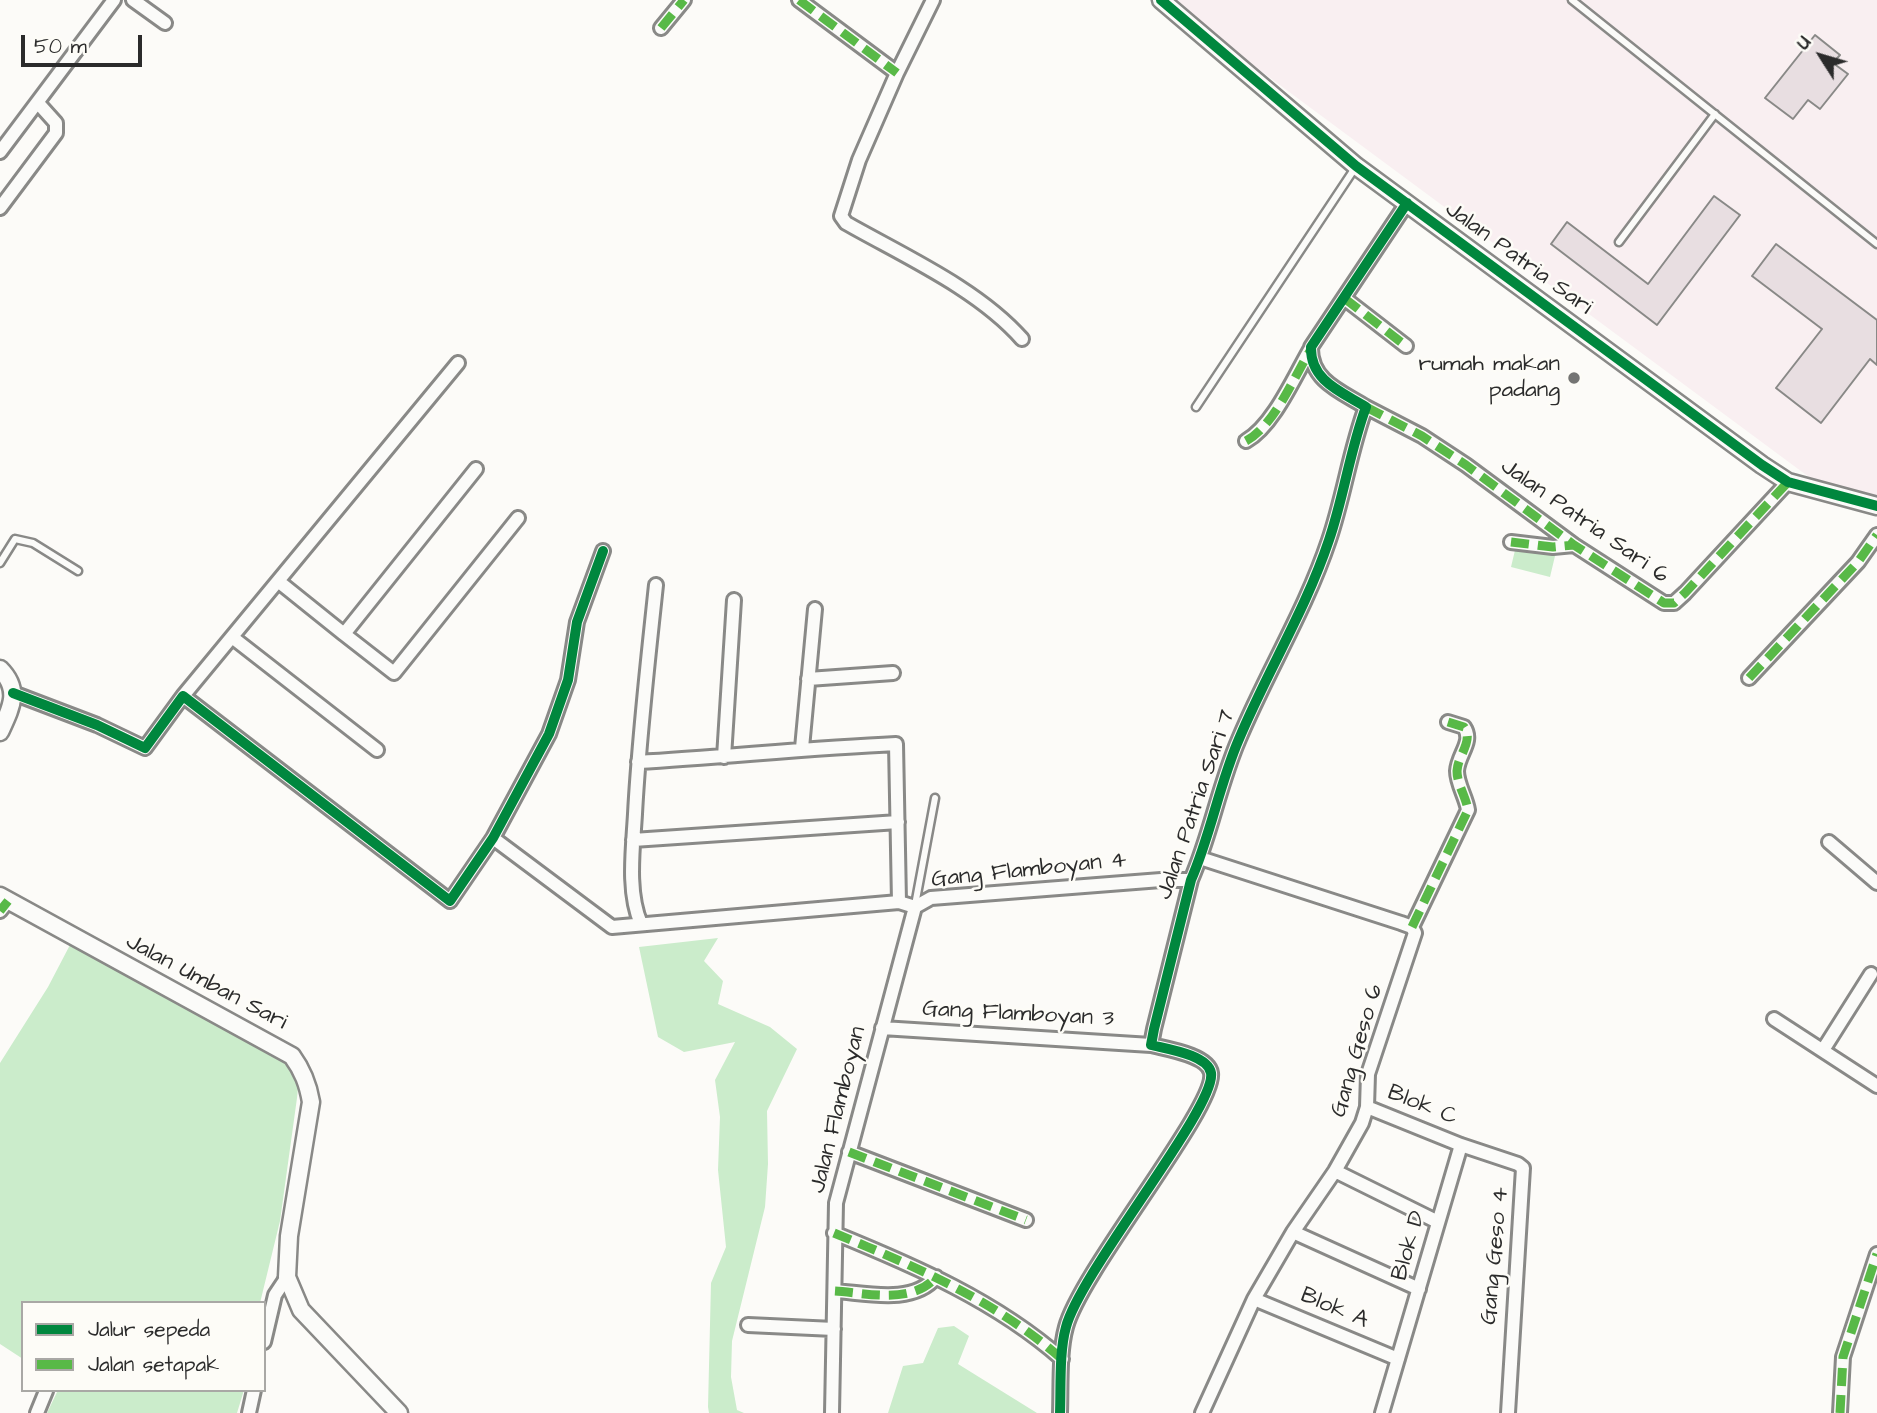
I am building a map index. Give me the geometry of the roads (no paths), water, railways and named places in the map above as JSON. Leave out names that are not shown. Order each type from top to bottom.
[{"type":"street","points":[[0,152],[114,0]]},
{"type":"street","points":[[133,0],[165,23]]},
{"type":"street","points":[[661,28],[684,0]]},
{"type":"street","points":[[799,0],[897,73]]},
{"type":"street","points":[[933,0],[859,160],[841,212],[842,219],[945,279],[1006,321],[1022,339]]},
{"type":"street","name":"Jalan Patria Sari","points":[[1161,0],[1356,166],[1762,466],[1788,482],[1877,506]]},
{"type":"street","points":[[0,208],[56,133],[56,123],[38,103]]},
{"type":"street","points":[[1246,441],[1260,430],[1272,415],[1311,348],[1407,203]]},
{"type":"street","points":[[1344,298],[1406,346]]},
{"type":"street","points":[[1311,348],[1315,369],[1326,383],[1366,407]]},
{"type":"street","points":[[13,693],[97,725],[145,748],[183,696],[458,363]]},
{"type":"street","name":"Jalan Patria Sari 6","points":[[1366,407],[1422,436],[1574,545],[1664,603],[1674,603],[1788,482]]},
{"type":"street","name":"Jalan Patria Sari 7","points":[[1151,1045],[1191,880],[1238,741],[1309,592],[1328,542],[1345,487],[1355,436],[1366,407]]},
{"type":"street","points":[[344,634],[477,469]]},
{"type":"street","points":[[278,581],[394,673],[518,518]]},
{"type":"street","points":[[1749,678],[1858,562],[1877,535]]},
{"type":"street","points":[[1511,542],[1553,547],[1574,545]]},
{"type":"street","points":[[183,696],[450,901],[493,838],[550,734],[568,680],[577,622],[603,551]]},
{"type":"street","points":[[641,924],[633,907],[633,840],[656,585]]},
{"type":"street","points":[[723,757],[734,600]]},
{"type":"street","points":[[802,748],[815,609]]},
{"type":"street","points":[[232,637],[377,750]]},
{"type":"street","points":[[0,669],[12,684],[13,693],[11,708],[0,732]]},
{"type":"street","points":[[808,679],[892,673]]},
{"type":"street","name":"Gang Geso 6","points":[[1202,1413],[1254,1299],[1362,1123],[1367,1107],[1368,1074],[1414,939],[1412,927],[1468,810],[1457,772],[1468,733],[1464,727],[1448,722]]},
{"type":"street","points":[[638,762],[723,757],[802,748],[896,744],[900,902]]},
{"type":"street","points":[[633,840],[898,822]]},
{"type":"street","points":[[493,838],[612,927],[900,902],[915,906]]},
{"type":"street","points":[[1829,842],[1877,883]]},
{"type":"street","points":[[1200,858],[1412,927]]},
{"type":"street","name":"Gang Flamboyan 4","points":[[915,906],[931,898],[1191,880]]},
{"type":"street","name":"Jalan Umban Sari","points":[[3,903],[292,1056],[308,1083],[311,1102],[289,1236],[287,1277],[301,1310],[399,1413]]},
{"type":"street","name":"Jalan Flamboyan","points":[[832,1413],[836,1203],[915,906]]},
{"type":"street","points":[[1823,1050],[1871,974]]},
{"type":"street","points":[[1774,1019],[1877,1086]]},
{"type":"street","name":"Gang Flamboyan 3","points":[[882,1028],[1151,1045]]},
{"type":"street","points":[[1059,1413],[1065,1328],[1103,1254],[1190,1125],[1211,1082],[1209,1067],[1198,1058],[1151,1045]]},
{"type":"street","name":"Blok C","points":[[1367,1107],[1461,1145]]},
{"type":"street","name":"Blok D","points":[[1382,1413],[1461,1145]]},
{"type":"street","name":"Gang Geso 4","points":[[1461,1145],[1518,1164],[1524,1171],[1508,1413]]},
{"type":"street","points":[[849,1152],[1026,1220]]},
{"type":"street","points":[[1335,1171],[1438,1222]]},
{"type":"street","points":[[1293,1232],[1419,1289]]},
{"type":"street","points":[[834,1233],[913,1265],[997,1310],[1042,1341],[1062,1359]]},
{"type":"street","points":[[1840,1413],[1843,1357],[1877,1254]]},
{"type":"street","points":[[266,1333],[275,1295],[287,1277]]},
{"type":"street","points":[[835,1292],[894,1295],[912,1293],[936,1278]]},
{"type":"street","name":"Blok A","points":[[1254,1299],[1398,1359]]},
{"type":"street","points":[[748,1325],[834,1329]]},
{"type":"street","points":[[37,1413],[47,1392]]},
{"type":"street","points":[[248,1413],[253,1392]]},
{"type":"lane","points":[[1572,0],[1877,244]]},
{"type":"lane","points":[[1619,242],[1715,114]]},
{"type":"lane","points":[[1196,407],[1356,166]]},
{"type":"lane","points":[[0,563],[15,539],[33,543],[78,571]]},
{"type":"lane","points":[[915,906],[935,798]]},
{"type":"place","name":"rumah makan padang","points":[[1574,378]]}]
